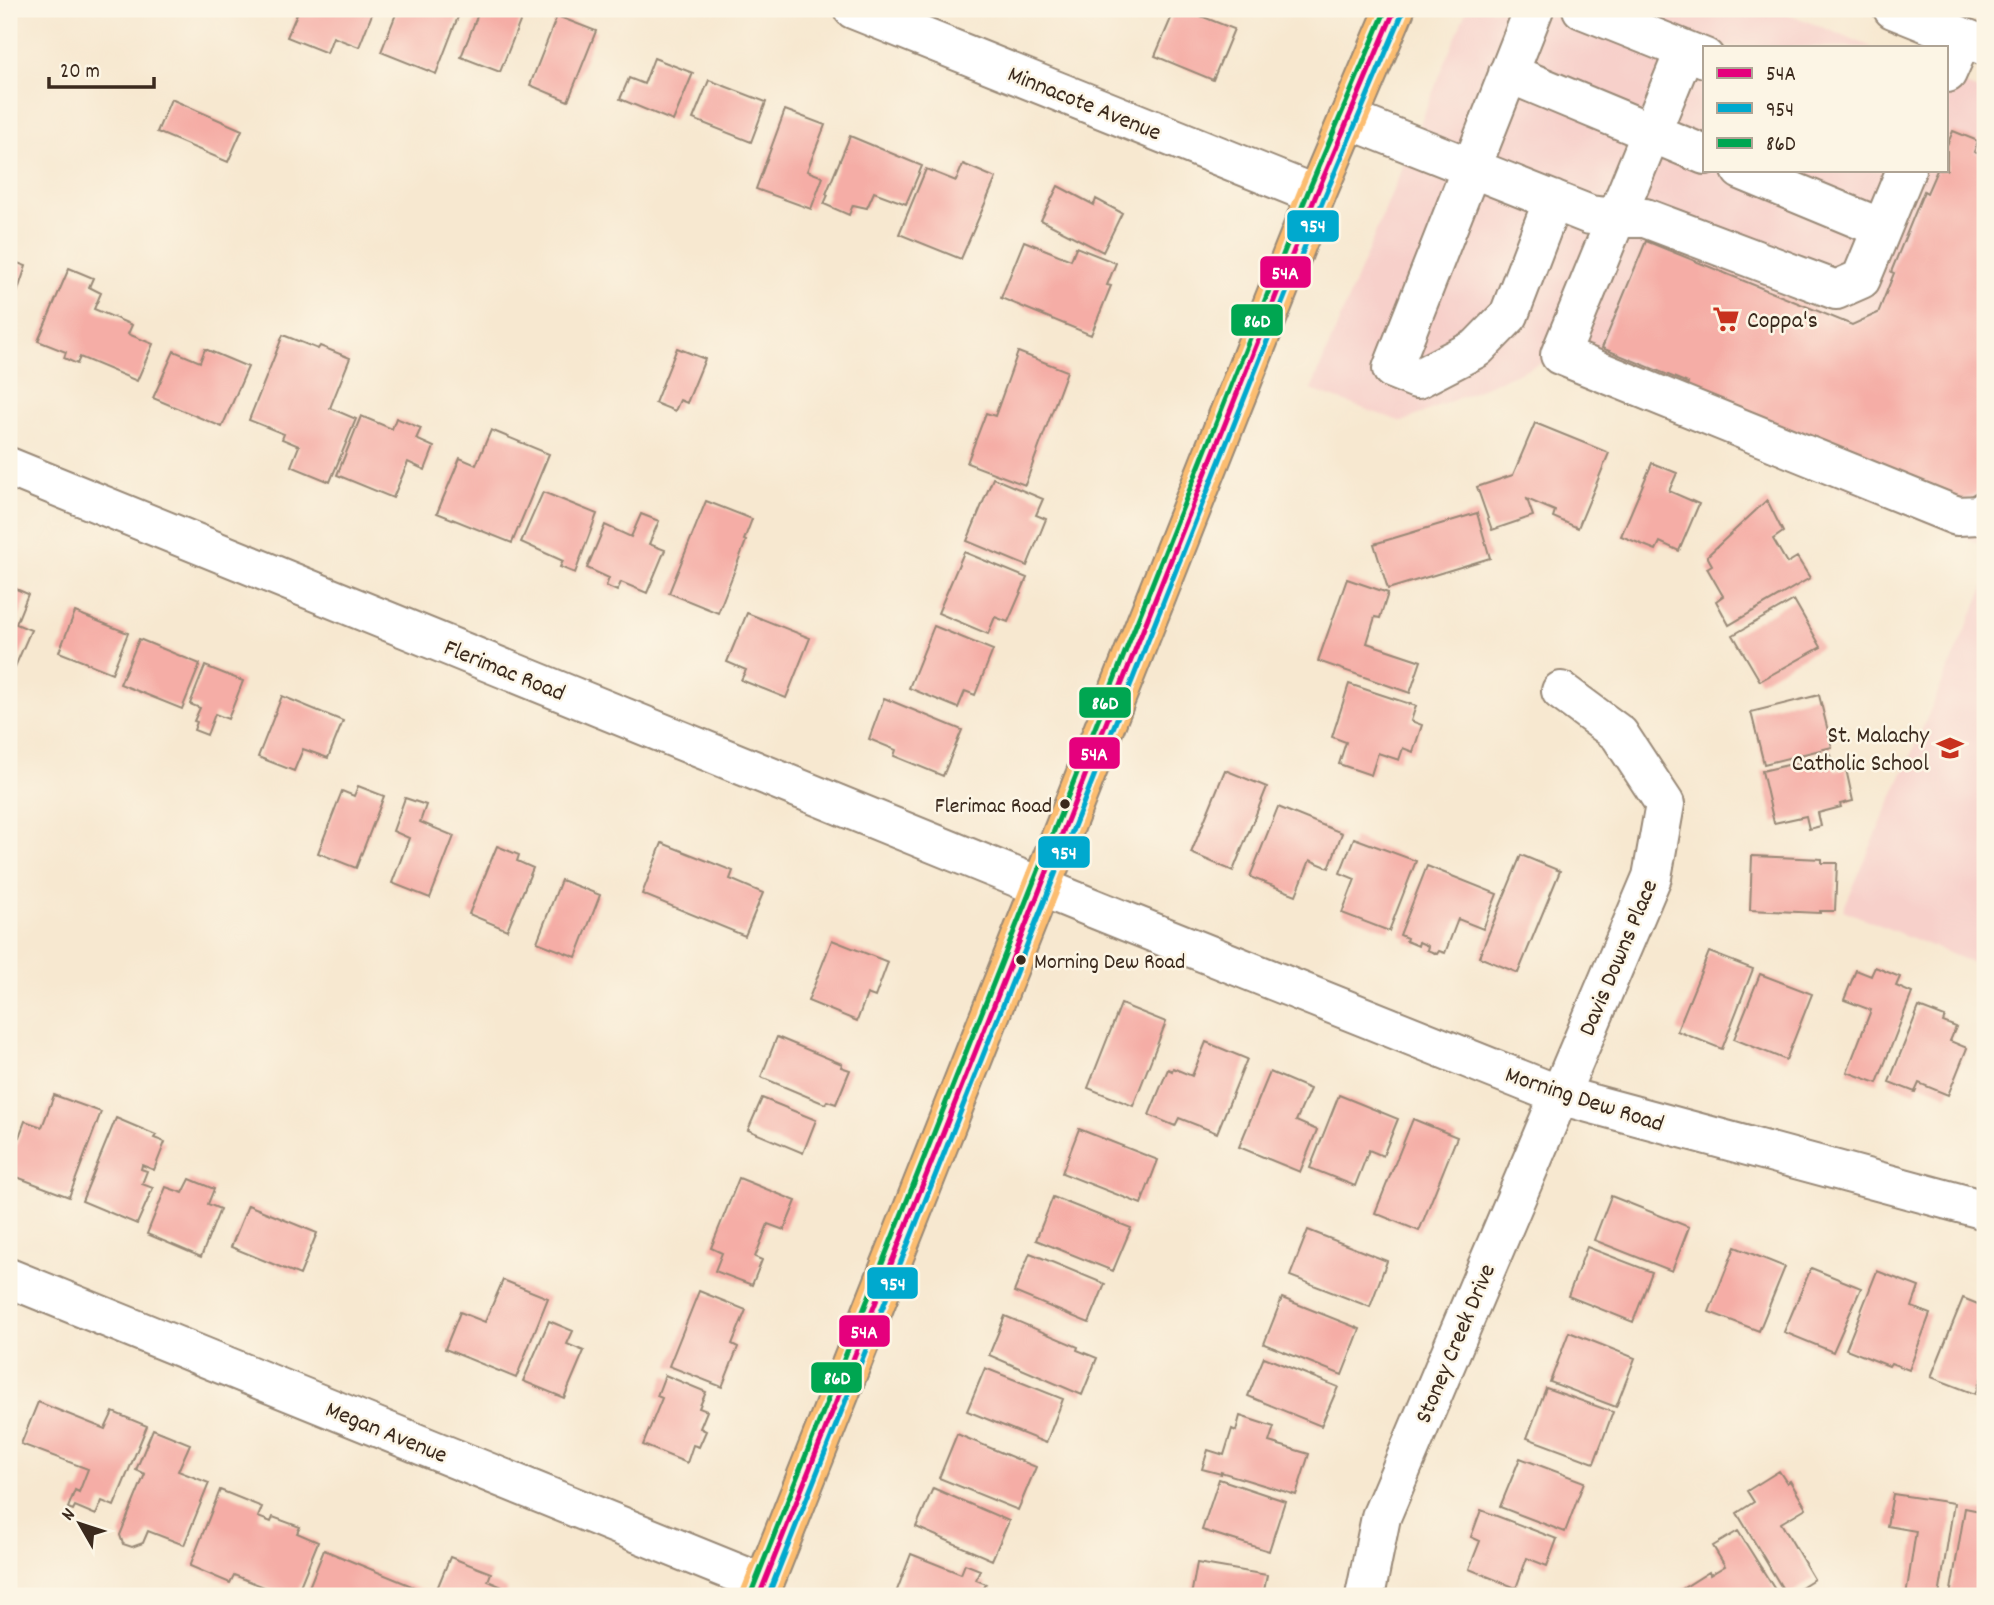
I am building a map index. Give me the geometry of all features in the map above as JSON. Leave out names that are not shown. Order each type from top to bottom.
[{"type":"main road","points":[[762,1590],[1316,195],[1395,9]]},
{"type":"street","name":"Minnacote Avenue","points":[[853,9],[1316,195]]},
{"type":"street","points":[[1534,9],[1392,369],[1417,379],[1476,348],[1509,315],[1553,200]]},
{"type":"street","points":[[1582,9],[1695,54],[1651,132],[1560,355],[1957,516],[1985,511]]},
{"type":"street","points":[[1893,9],[1974,41],[1948,72]]},
{"type":"street","points":[[1508,73],[1703,154]]},
{"type":"street","points":[[1348,119],[1590,215],[1645,218],[1836,290],[1861,279],[1905,172]]},
{"type":"street","points":[[1746,172],[1881,228]]},
{"type":"street","name":"Flerimac Road","points":[[9,467],[1041,887]]},
{"type":"street","name":"Davis Downs Place","points":[[1559,1094],[1652,877],[1665,804],[1619,734],[1561,691]]},
{"type":"street","name":"Morning Dew Road","points":[[1041,887],[1559,1094],[1985,1210]]},
{"type":"street","name":"Stoney Creek Drive","points":[[1365,1596],[1381,1517],[1559,1094]]},
{"type":"street","name":"Megan Avenue","points":[[9,1278],[762,1590]]},
{"type":"shaded area","points":[[1467,9],[1776,9],[1869,46],[1703,46],[1703,172],[1948,172],[1948,77],[1985,93],[1985,546],[1541,363],[1402,422],[1311,390]]},
{"type":"shaded area","name":"St. Malachy Catholic School","points":[[1985,585],[1985,968],[1843,910]]},
{"type":"building","points":[[299,9],[374,9],[359,47],[333,37],[327,53],[287,37]]},
{"type":"building","points":[[398,9],[461,9],[436,74],[381,52]]},
{"type":"building","points":[[480,9],[525,9],[500,72],[461,57]]},
{"type":"building","points":[[1175,9],[1183,9],[1234,29],[1213,80],[1155,56]]},
{"type":"building","points":[[557,16],[596,31],[568,101],[530,85]]},
{"type":"building","points":[[654,58],[693,73],[673,121],[620,99],[629,78],[644,84]]},
{"type":"building","points":[[709,80],[766,102],[751,142],[693,119]]},
{"type":"building","points":[[171,99],[242,130],[228,162],[157,132]]},
{"type":"building","points":[[785,110],[825,125],[807,171],[823,177],[811,209],[756,189]]},
{"type":"building","name":"Coppa's","points":[[1953,131],[1978,141],[1974,152],[1985,156],[1985,487],[1960,502],[1685,390],[1688,383],[1602,348],[1646,241],[1852,325],[1878,313],[1894,273],[1891,272],[1924,191],[1927,193],[1936,172],[1948,172],[1948,143]]},
{"type":"building","points":[[850,136],[922,166],[906,204],[874,192],[867,208],[853,205],[849,215],[824,204]]},
{"type":"building","points":[[963,164],[996,178],[961,259],[899,234],[926,169],[956,181]]},
{"type":"building","points":[[1058,186],[1094,205],[1096,199],[1122,213],[1103,252],[1041,220]]},
{"type":"building","points":[[1024,241],[1071,260],[1076,247],[1116,263],[1107,285],[1111,286],[1091,335],[1001,298]]},
{"type":"building","points":[[9,260],[26,266],[9,317]]},
{"type":"building","points":[[69,268],[93,278],[89,287],[101,293],[94,309],[132,325],[128,334],[153,344],[137,381],[80,357],[77,364],[64,358],[66,352],[38,341]]},
{"type":"building","points":[[283,335],[350,358],[330,408],[356,419],[330,482],[291,466],[299,446],[282,439],[284,434],[249,420]]},
{"type":"building","points":[[677,348],[705,359],[687,403],[680,400],[675,411],[655,403]]},
{"type":"building","points":[[205,349],[248,367],[222,427],[153,398],[174,351],[200,362]]},
{"type":"building","points":[[1018,352],[1067,371],[1025,485],[967,463],[986,413],[995,416]]},
{"type":"building","points":[[361,416],[392,429],[396,418],[421,428],[416,439],[434,447],[425,470],[408,462],[393,498],[337,475]]},
{"type":"building","points":[[1535,423],[1609,453],[1578,528],[1553,517],[1555,511],[1527,499],[1533,516],[1492,530],[1477,487],[1513,475]]},
{"type":"building","points":[[491,430],[549,454],[512,543],[437,513],[460,458],[476,465]]},
{"type":"building","points":[[1652,463],[1677,473],[1669,491],[1699,504],[1679,551],[1660,542],[1656,550],[1621,536]]},
{"type":"building","points":[[993,478],[1043,499],[1036,515],[1046,519],[1027,566],[967,541]]},
{"type":"building","points":[[543,492],[597,514],[575,573],[560,567],[563,561],[521,542]]},
{"type":"building","points":[[1767,500],[1783,532],[1773,539],[1787,563],[1797,557],[1810,578],[1729,625],[1716,601],[1723,596],[1707,568],[1712,565],[1707,556]]},
{"type":"building","points":[[706,501],[752,519],[718,613],[669,593]]},
{"type":"building","points":[[1477,513],[1490,558],[1388,589],[1374,544]]},
{"type":"building","points":[[641,514],[659,521],[649,544],[665,550],[647,593],[621,582],[617,591],[606,586],[609,578],[587,568],[605,525],[631,537]]},
{"type":"building","points":[[964,552],[1027,578],[1008,622],[995,617],[988,634],[938,613]]},
{"type":"building","points":[[1347,579],[1388,593],[1380,618],[1375,617],[1367,643],[1421,661],[1410,693],[1318,661]]},
{"type":"building","points":[[9,586],[28,594],[16,624],[31,630],[15,667],[9,664]]},
{"type":"building","points":[[1794,600],[1821,647],[1760,681],[1733,635]]},
{"type":"building","points":[[75,612],[128,633],[112,673],[59,652]]},
{"type":"building","points":[[747,613],[810,638],[786,698],[741,680],[746,670],[727,662]]},
{"type":"building","points":[[934,626],[993,650],[975,695],[965,691],[958,708],[909,688]]},
{"type":"building","points":[[139,639],[200,664],[182,709],[120,684]]},
{"type":"building","points":[[205,666],[243,681],[228,719],[215,714],[207,735],[194,730],[197,722],[194,721],[200,708],[190,704]]},
{"type":"building","points":[[1349,684],[1416,706],[1411,721],[1422,725],[1413,752],[1403,748],[1399,760],[1378,753],[1371,775],[1339,764],[1346,742],[1332,737]]},
{"type":"building","points":[[1819,695],[1832,747],[1764,764],[1751,712]]},
{"type":"building","points":[[282,696],[343,721],[328,758],[303,749],[294,771],[258,757]]},
{"type":"building","points":[[884,698],[962,730],[943,776],[894,756],[896,750],[869,739]]},
{"type":"building","points":[[1831,755],[1835,771],[1846,769],[1853,801],[1818,813],[1821,826],[1809,829],[1806,816],[1774,823],[1762,771]]},
{"type":"building","points":[[1225,770],[1267,787],[1233,871],[1191,853]]},
{"type":"building","points":[[358,786],[384,796],[356,868],[318,853],[342,791],[354,796]]},
{"type":"building","points":[[405,798],[426,805],[420,822],[454,836],[430,898],[392,883],[409,838],[393,831]]},
{"type":"building","points":[[1278,807],[1342,833],[1329,868],[1310,860],[1296,895],[1250,877]]},
{"type":"building","points":[[1354,838],[1416,861],[1389,931],[1342,913],[1355,879],[1340,873]]},
{"type":"building","points":[[662,843],[733,871],[730,879],[763,893],[745,936],[642,894]]},
{"type":"building","points":[[497,846],[519,855],[517,861],[533,868],[507,930],[469,914]]},
{"type":"building","points":[[1521,855],[1560,871],[1518,973],[1479,957]]},
{"type":"building","points":[[1752,856],[1822,859],[1822,863],[1837,863],[1835,911],[1820,913],[1750,910]]},
{"type":"building","points":[[1427,866],[1497,894],[1483,929],[1458,919],[1445,953],[1439,951],[1437,954],[1427,950],[1428,946],[1419,942],[1418,946],[1400,935]]},
{"type":"building","points":[[561,880],[600,895],[576,957],[537,942]]},
{"type":"building","points":[[832,940],[888,962],[875,997],[867,994],[857,1021],[808,1001]]},
{"type":"building","points":[[1709,952],[1753,969],[1722,1049],[1677,1031]]},
{"type":"building","points":[[1875,967],[1900,977],[1896,986],[1912,993],[1877,1083],[1847,1072],[1871,1010],[1844,1000],[1856,970],[1871,976]]},
{"type":"building","points":[[1760,974],[1812,994],[1786,1060],[1734,1039]]},
{"type":"building","points":[[1121,1004],[1166,1022],[1133,1106],[1088,1088]]},
{"type":"building","points":[[1919,1007],[1945,1017],[1943,1022],[1956,1027],[1950,1041],[1967,1048],[1948,1095],[1919,1083],[1915,1092],[1889,1082]]},
{"type":"building","points":[[777,1037],[842,1064],[841,1067],[850,1070],[836,1104],[827,1101],[825,1104],[761,1077]]},
{"type":"building","points":[[1206,1042],[1247,1059],[1217,1133],[1179,1118],[1175,1126],[1149,1115],[1168,1069],[1172,1071],[1173,1068],[1192,1076]]},
{"type":"building","points":[[1270,1072],[1310,1089],[1296,1121],[1317,1130],[1300,1172],[1239,1147]]},
{"type":"building","points":[[54,1095],[101,1112],[69,1197],[9,1174],[9,1164],[25,1121],[42,1127]]},
{"type":"building","points":[[1339,1095],[1398,1119],[1383,1156],[1369,1150],[1355,1186],[1310,1168]]},
{"type":"building","points":[[762,1098],[816,1120],[803,1153],[748,1130]]},
{"type":"building","points":[[116,1118],[156,1135],[154,1138],[165,1142],[154,1170],[142,1165],[141,1169],[147,1171],[142,1184],[153,1188],[137,1224],[82,1201]]},
{"type":"building","points":[[1413,1119],[1457,1137],[1419,1231],[1375,1213]]},
{"type":"building","points":[[1079,1129],[1158,1160],[1141,1204],[1062,1173]]},
{"type":"building","points":[[739,1178],[796,1201],[784,1230],[768,1224],[755,1257],[762,1260],[752,1285],[715,1271],[722,1253],[711,1248]]},
{"type":"building","points":[[190,1179],[214,1189],[208,1204],[220,1209],[201,1257],[147,1234],[166,1187],[183,1193]]},
{"type":"building","points":[[1611,1196],[1689,1227],[1672,1271],[1594,1240]]},
{"type":"building","points":[[1053,1197],[1131,1228],[1113,1271],[1036,1240]]},
{"type":"building","points":[[248,1205],[317,1233],[300,1275],[231,1247]]},
{"type":"building","points":[[1308,1230],[1387,1261],[1370,1307],[1290,1276]]},
{"type":"building","points":[[1587,1247],[1652,1272],[1633,1322],[1568,1296]]},
{"type":"building","points":[[1735,1247],[1785,1267],[1759,1331],[1709,1312]]},
{"type":"building","points":[[1030,1253],[1105,1284],[1089,1323],[1014,1292]]},
{"type":"building","points":[[1811,1268],[1861,1288],[1833,1352],[1784,1332]]},
{"type":"building","points":[[1877,1271],[1919,1287],[1912,1307],[1930,1314],[1909,1370],[1891,1363],[1889,1366],[1846,1349]]},
{"type":"building","points":[[503,1280],[548,1298],[516,1378],[445,1349],[460,1312],[485,1322]]},
{"type":"building","points":[[699,1291],[746,1310],[732,1344],[738,1347],[722,1387],[669,1366]]},
{"type":"building","points":[[1282,1298],[1360,1329],[1342,1375],[1264,1344]]},
{"type":"building","points":[[1963,1298],[1985,1307],[1985,1369],[1975,1394],[1931,1377]]},
{"type":"building","points":[[1005,1316],[1078,1347],[1077,1350],[1097,1358],[1082,1395],[989,1355]]},
{"type":"building","points":[[549,1321],[573,1331],[567,1344],[584,1351],[564,1398],[523,1381]]},
{"type":"building","points":[[1569,1332],[1635,1358],[1616,1407],[1550,1382]]},
{"type":"building","points":[[1264,1357],[1338,1387],[1321,1426],[1248,1396]]},
{"type":"building","points":[[985,1368],[1063,1399],[1046,1443],[967,1411]]},
{"type":"building","points":[[665,1375],[706,1392],[699,1408],[707,1411],[700,1428],[706,1431],[699,1447],[693,1445],[687,1463],[643,1445],[662,1398],[657,1396]]},
{"type":"building","points":[[1546,1388],[1613,1412],[1594,1463],[1527,1438]]},
{"type":"building","points":[[38,1402],[105,1429],[113,1412],[147,1426],[114,1506],[102,1501],[96,1515],[75,1506],[73,1510],[68,1508],[75,1490],[79,1492],[88,1469],[21,1444]]},
{"type":"building","points":[[1240,1416],[1274,1427],[1269,1442],[1309,1454],[1296,1495],[1221,1472],[1202,1469],[1208,1450],[1224,1455],[1232,1429],[1236,1431]]},
{"type":"building","points":[[153,1429],[190,1444],[178,1471],[209,1483],[184,1545],[148,1531],[143,1543],[132,1547],[123,1544],[120,1535],[145,1474],[136,1470]]},
{"type":"building","points":[[957,1434],[1036,1467],[1018,1510],[939,1478]]},
{"type":"building","points":[[1520,1458],[1584,1482],[1565,1532],[1500,1507]]},
{"type":"building","points":[[1779,1471],[1787,1483],[1790,1481],[1806,1508],[1781,1523],[1814,1579],[1787,1596],[1737,1513],[1754,1502],[1747,1491]]},
{"type":"building","points":[[1219,1479],[1285,1501],[1269,1551],[1202,1530]]},
{"type":"building","points":[[933,1488],[1009,1521],[992,1560],[916,1527]]},
{"type":"building","points":[[220,1490],[262,1507],[258,1517],[271,1522],[273,1517],[300,1527],[297,1533],[318,1542],[296,1596],[287,1596],[234,1575],[230,1583],[190,1566]]},
{"type":"building","points":[[1893,1494],[1954,1503],[1939,1596],[1906,1596],[1916,1531],[1887,1526]]},
{"type":"building","points":[[1965,1508],[1985,1512],[1983,1596],[1950,1596]]},
{"type":"building","points":[[1481,1510],[1557,1539],[1547,1566],[1527,1558],[1516,1588],[1469,1569],[1480,1541],[1471,1537]]},
{"type":"building","points":[[1738,1531],[1779,1596],[1681,1596],[1679,1591],[1709,1572],[1710,1575],[1725,1566],[1713,1546]]},
{"type":"building","points":[[324,1550],[424,1591],[422,1596],[316,1596],[307,1592]]},
{"type":"building","points":[[911,1554],[961,1574],[965,1564],[980,1570],[976,1580],[986,1584],[984,1588],[991,1591],[989,1596],[903,1596],[896,1593]]},
{"type":"building","points":[[450,1557],[491,1573],[488,1581],[507,1589],[504,1596],[434,1596]]},
{"type":"building","points":[[1197,1563],[1267,1575],[1263,1596],[1191,1596]]},
{"type":"transit line","name":"86D","points":[[751,1593],[1308,192],[1386,9]]},
{"type":"transit line","name":"54A","points":[[759,1596],[1316,195],[1395,9]]},
{"type":"transit line","name":"954","points":[[768,1596],[1324,198],[1403,12]]},
{"type":"place","name":"Coppa's","points":[[1726,319]]},
{"type":"place","name":"St. Malachy Catholic School","points":[[1950,748]]},
{"type":"place","name":"Flerimac Road","points":[[1065,804]]},
{"type":"place","name":"Morning Dew Road","points":[[1021,960]]}]
